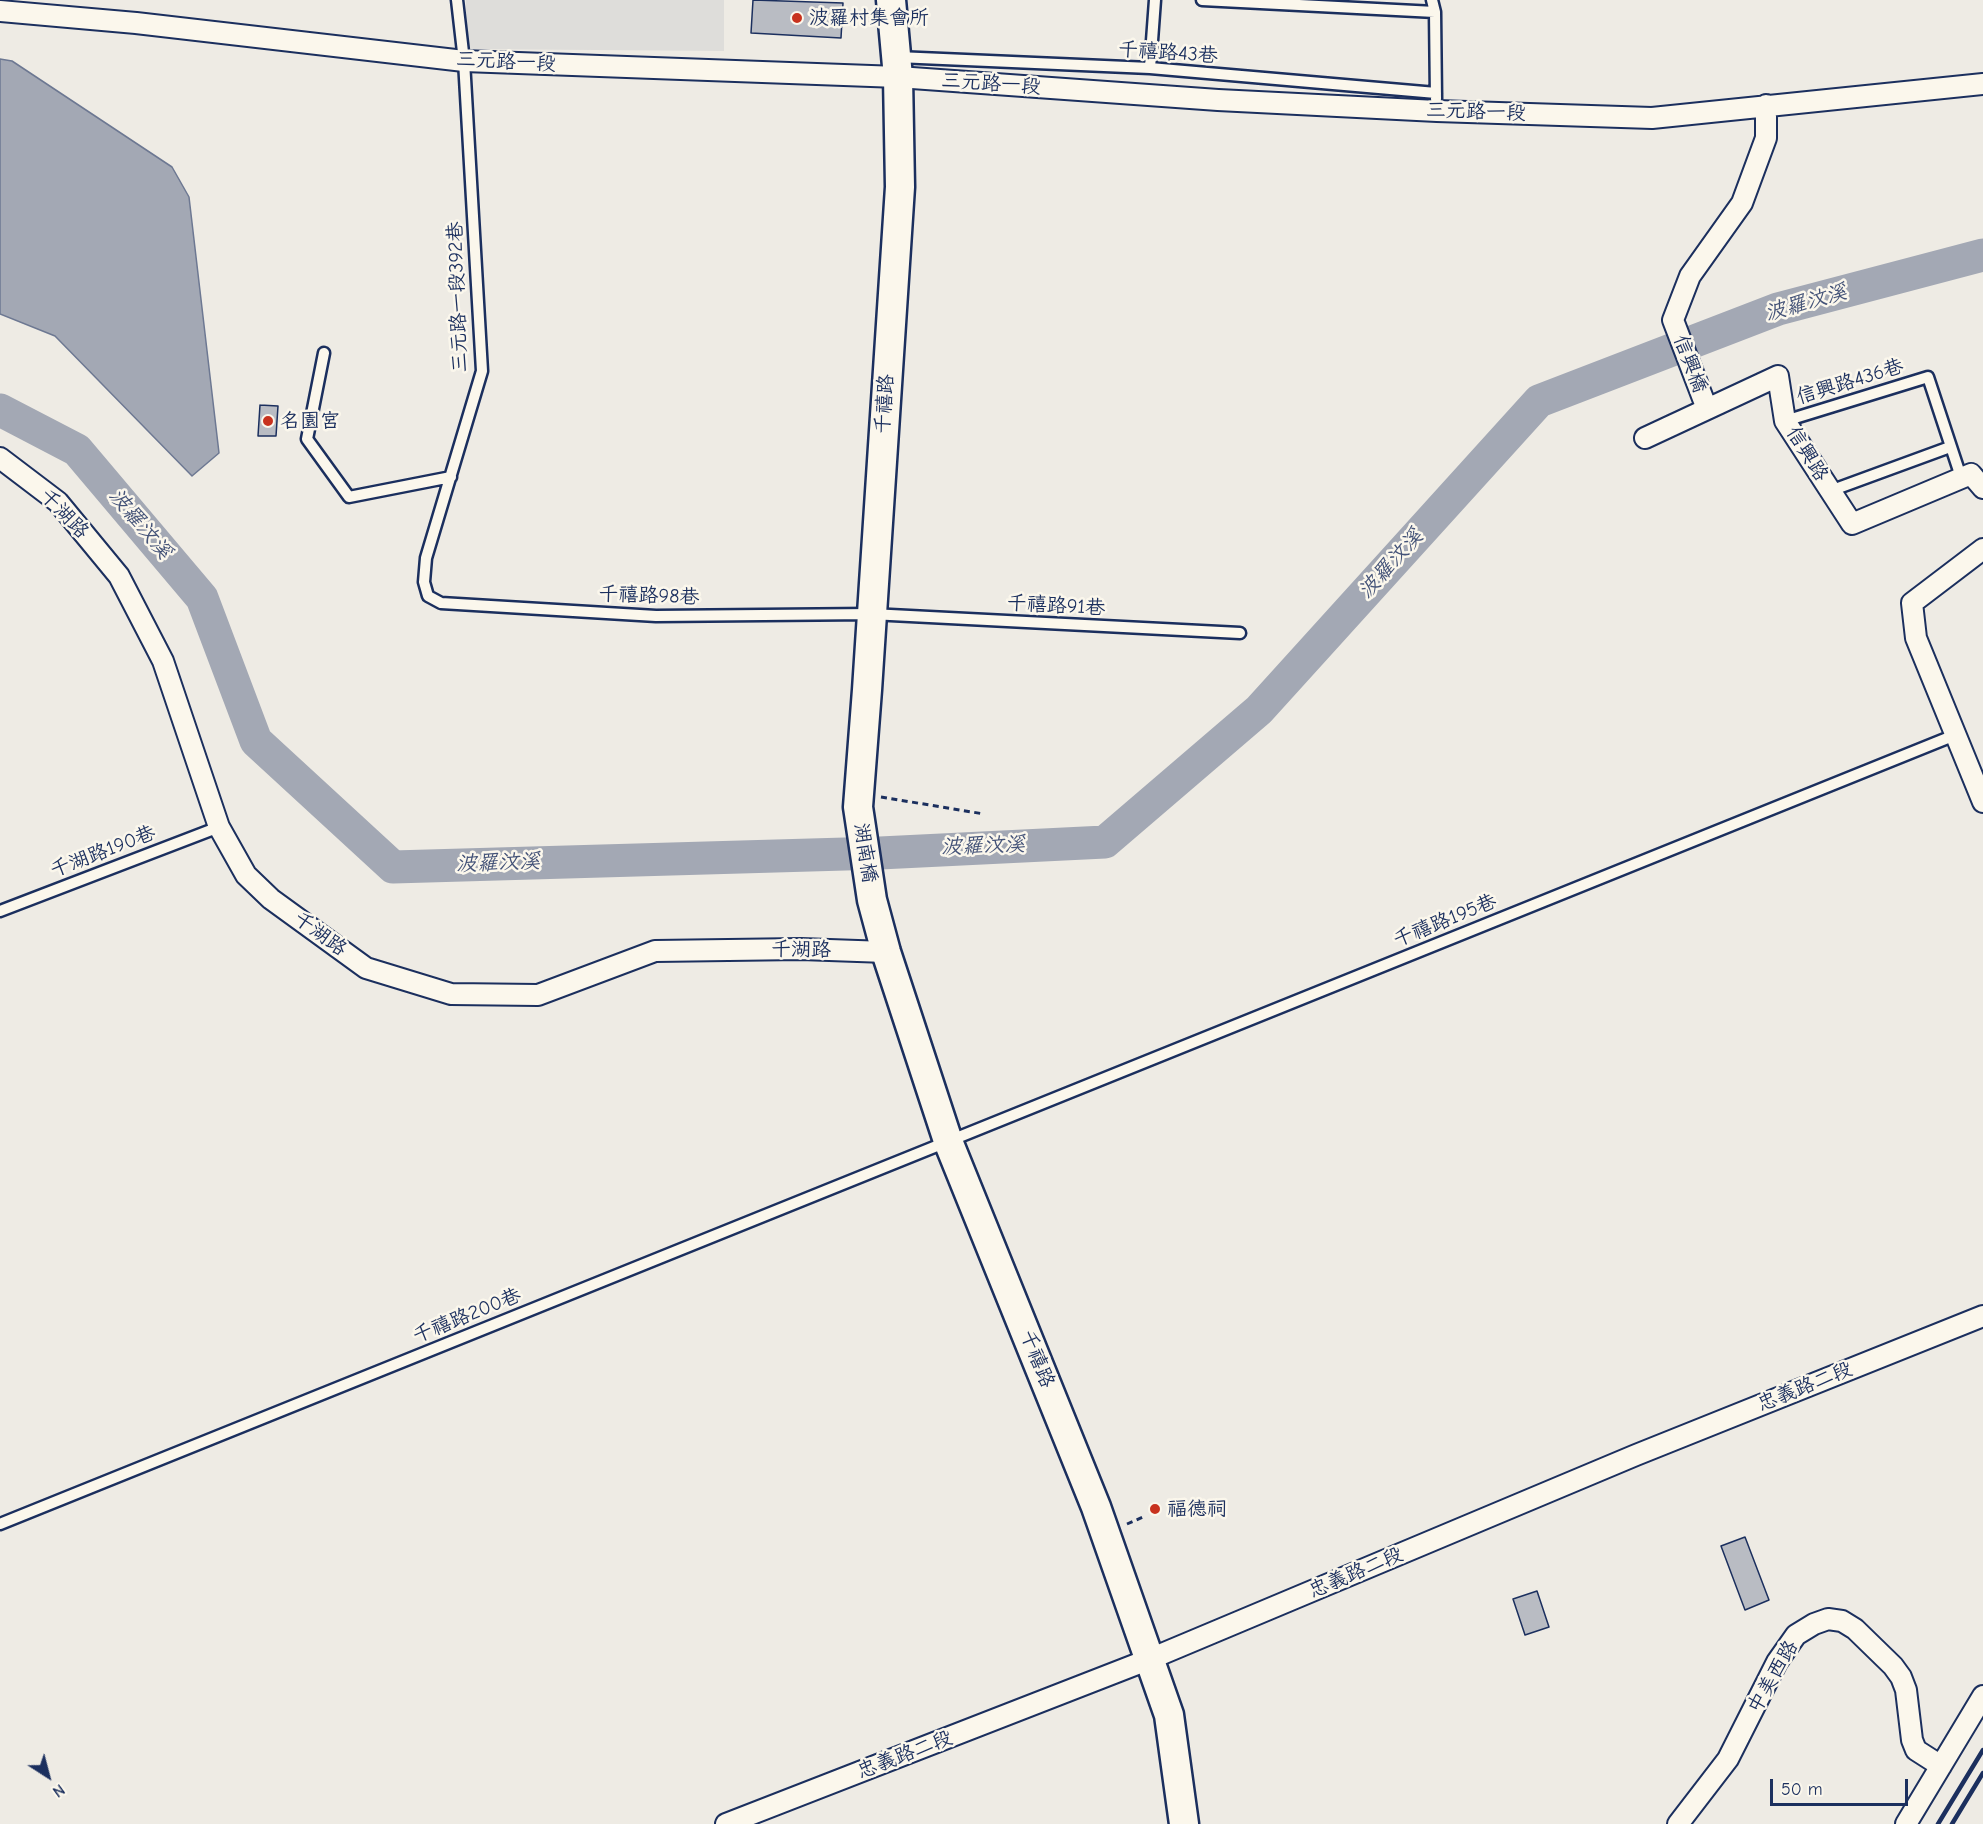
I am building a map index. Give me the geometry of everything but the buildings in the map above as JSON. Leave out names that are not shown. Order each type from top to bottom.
[{"type":"street","name":"千禧路","points":[[858,800],[900,188],[897,67],[891,0]]},
{"type":"street","name":"三元路一段","points":[[0,11],[136,23],[464,61],[897,67],[1218,100],[1436,102],[1652,118],[1983,84]]},
{"type":"street","name":"信興橋","points":[[1707,409],[1673,320],[1690,276],[1742,203],[1766,138],[1766,105]]},
{"type":"street","name":"信興路","points":[[1645,438],[1778,376],[1785,421],[1852,524],[1961,477]]},
{"type":"street","name":"千湖路","points":[[0,458],[58,502],[119,576],[163,661],[219,827],[246,875],[271,899],[366,968],[451,994],[538,995],[655,951],[801,949],[886,952]]},
{"type":"street","points":[[1961,477],[1971,474],[1983,488]]},
{"type":"street","points":[[1983,549],[1912,603],[1916,638],[1983,802]]},
{"type":"street","name":"湖南橋","points":[[858,800],[872,900]]},
{"type":"street","name":"千禧路","points":[[872,900],[886,952],[948,1141],[1096,1507],[1169,1715],[1184,1824]]},
{"type":"street","name":"忠義路二段","points":[[726,1824],[1150,1659],[1636,1455],[1983,1316]]},
{"type":"street","name":"中美西路","points":[[1678,1824],[1728,1759],[1777,1662],[1796,1635],[1828,1619],[1842,1621],[1855,1629],[1893,1666],[1906,1690],[1912,1740],[1916,1750],[1941,1766]]},
{"type":"street","points":[[1906,1824],[1983,1696]]},
{"type":"lane","name":"三元路一段392巷","points":[[428,596],[424,582],[426,558],[482,371],[464,61],[457,0]]},
{"type":"lane","points":[[1150,68],[1155,0]]},
{"type":"lane","points":[[1202,0],[1435,12]]},
{"type":"lane","points":[[1432,0],[1435,12],[1436,102]]},
{"type":"lane","name":"千禧路43巷","points":[[897,67],[1150,68],[1436,102]]},
{"type":"lane","points":[[324,353],[307,440],[348,497],[451,477]]},
{"type":"lane","name":"信興路436巷","points":[[1785,421],[1928,377],[1961,477]]},
{"type":"lane","points":[[1830,491],[1950,447]]},
{"type":"lane","name":"千禧路98巷","points":[[428,596],[441,603],[656,616],[871,614]]},
{"type":"lane","name":"千禧路91巷","points":[[871,614],[1239,633]]},
{"type":"lane","name":"千禧路195巷","points":[[948,1141],[1955,735]]},
{"type":"lane","name":"千湖路190巷","points":[[0,911],[219,827]]},
{"type":"lane","name":"千禧路200巷","points":[[0,1524],[948,1141]]},
{"type":"path","points":[[858,800],[984,814]]},
{"type":"shaded area","points":[[466,0],[724,0],[724,51],[466,49]]},
{"type":"shaded area","points":[[0,59],[12,61],[172,167],[189,197],[219,453],[192,476],[55,336],[0,314]]},
{"type":"waterway","name":"波羅汶溪","points":[[0,410],[77,450],[202,598],[256,741],[393,867],[880,853],[1105,842],[1259,710],[1539,401],[1778,309],[1983,255]]},
{"type":"railway","points":[[1938,1824],[1983,1750]]},
{"type":"railway","points":[[1952,1824],[1983,1773]]},
{"type":"place","name":"波羅村集會所","points":[[797,18]]},
{"type":"place","name":"名園宮","points":[[268,421]]},
{"type":"place","name":"福德祠","points":[[1155,1509]]}]
